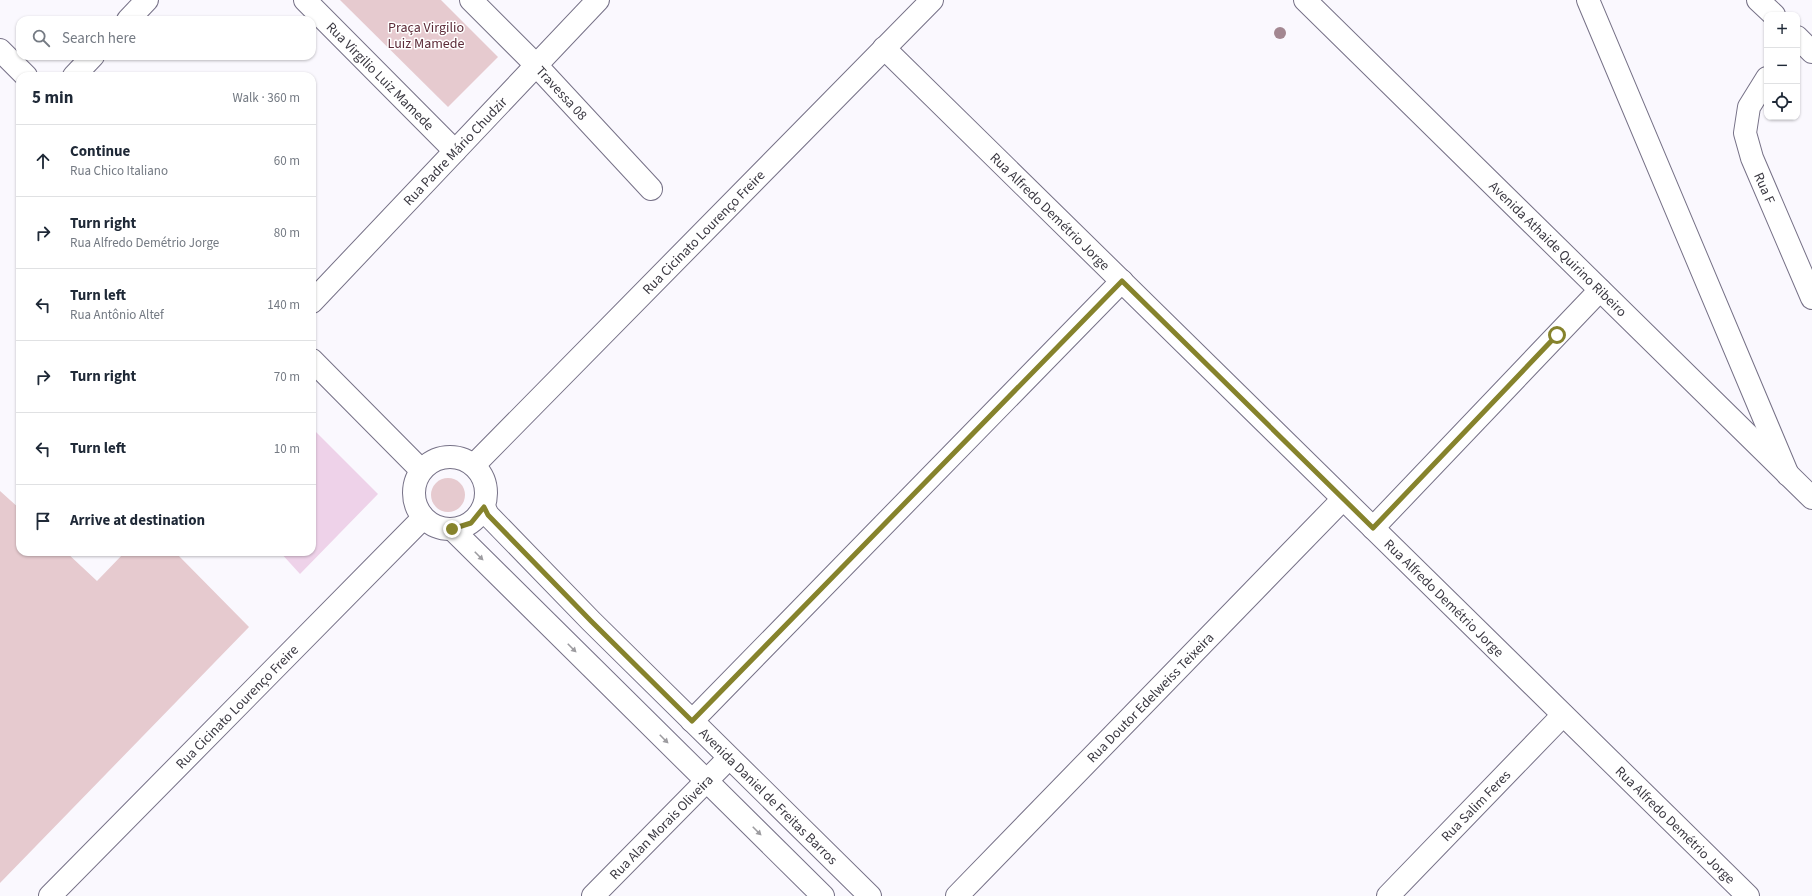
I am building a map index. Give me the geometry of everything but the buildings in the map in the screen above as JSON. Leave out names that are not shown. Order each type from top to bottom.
[{"type":"street","points":[[132,16],[147,0]]},
{"type":"street","name":"Rua Virgilio Luiz Mamede","points":[[305,0],[455,151]]},
{"type":"street","name":"Travessa 08","points":[[471,0],[536,65],[651,189]]},
{"type":"street","name":"Rua Padre Mário Chudzir","points":[[316,298],[598,0]]},
{"type":"street","name":"Rua Cicinato Lourenço Freire","points":[[474,464],[932,0]]},
{"type":"street","name":"Avenida Athaide Quirino Ribeiro","points":[[1305,0],[1812,498]]},
{"type":"street","points":[[1588,0],[1788,474]]},
{"type":"street","points":[[1758,0],[1771,12]]},
{"type":"street","points":[[1800,40],[1812,52]]},
{"type":"street","name":"Rua Alfredo Demétrio Jorge","points":[[884,48],[1748,896]]},
{"type":"street","points":[[0,52],[22,72]]},
{"type":"street","points":[[78,72],[89,60]]},
{"type":"street","name":"Rua F","points":[[1764,83],[1749,107],[1745,133],[1752,158],[1812,298]]},
{"type":"street","points":[[692,721],[1122,281]]},
{"type":"street","points":[[1373,528],[1600,290]]},
{"type":"street","points":[[316,364],[421,470]]},
{"type":"street","points":[[456,456],[474,464],[486,484],[484,507],[471,523],[452,529],[441,528],[424,518],[415,503],[414,486],[421,470],[437,458],[456,456]]},
{"type":"street","name":"Rua Doutor Edelweiss Teixeira","points":[[957,896],[1343,499]]},
{"type":"street","name":"Avenida Daniel de Freitas Barros","points":[[484,507],[488,515],[591,621],[870,896]]},
{"type":"street","name":"Rua Cicinato Lourenço Freire","points":[[50,896],[424,518]]},
{"type":"street","points":[[452,529],[823,896]]},
{"type":"street","name":"Rua Salim Feres","points":[[1388,896],[1563,715]]},
{"type":"street","name":"Rua Alan Morais Oliveira","points":[[593,896],[729,758]]},
{"type":"green space","name":"Praça Virgilio Luiz Mamede","points":[[340,0],[441,0],[498,57],[448,107]]},
{"type":"green space","points":[[448,478],[460,483],[465,495],[460,507],[448,512],[436,507],[431,495],[436,483]]},
{"type":"green space","points":[[0,491],[16,505],[16,556],[70,556],[97,581],[121,556],[179,556],[249,627],[0,883]]},
{"type":"route","points":[[452,529],[471,523],[484,507],[488,515],[591,621],[692,721],[1122,281],[1373,528],[1557,335]]}]
